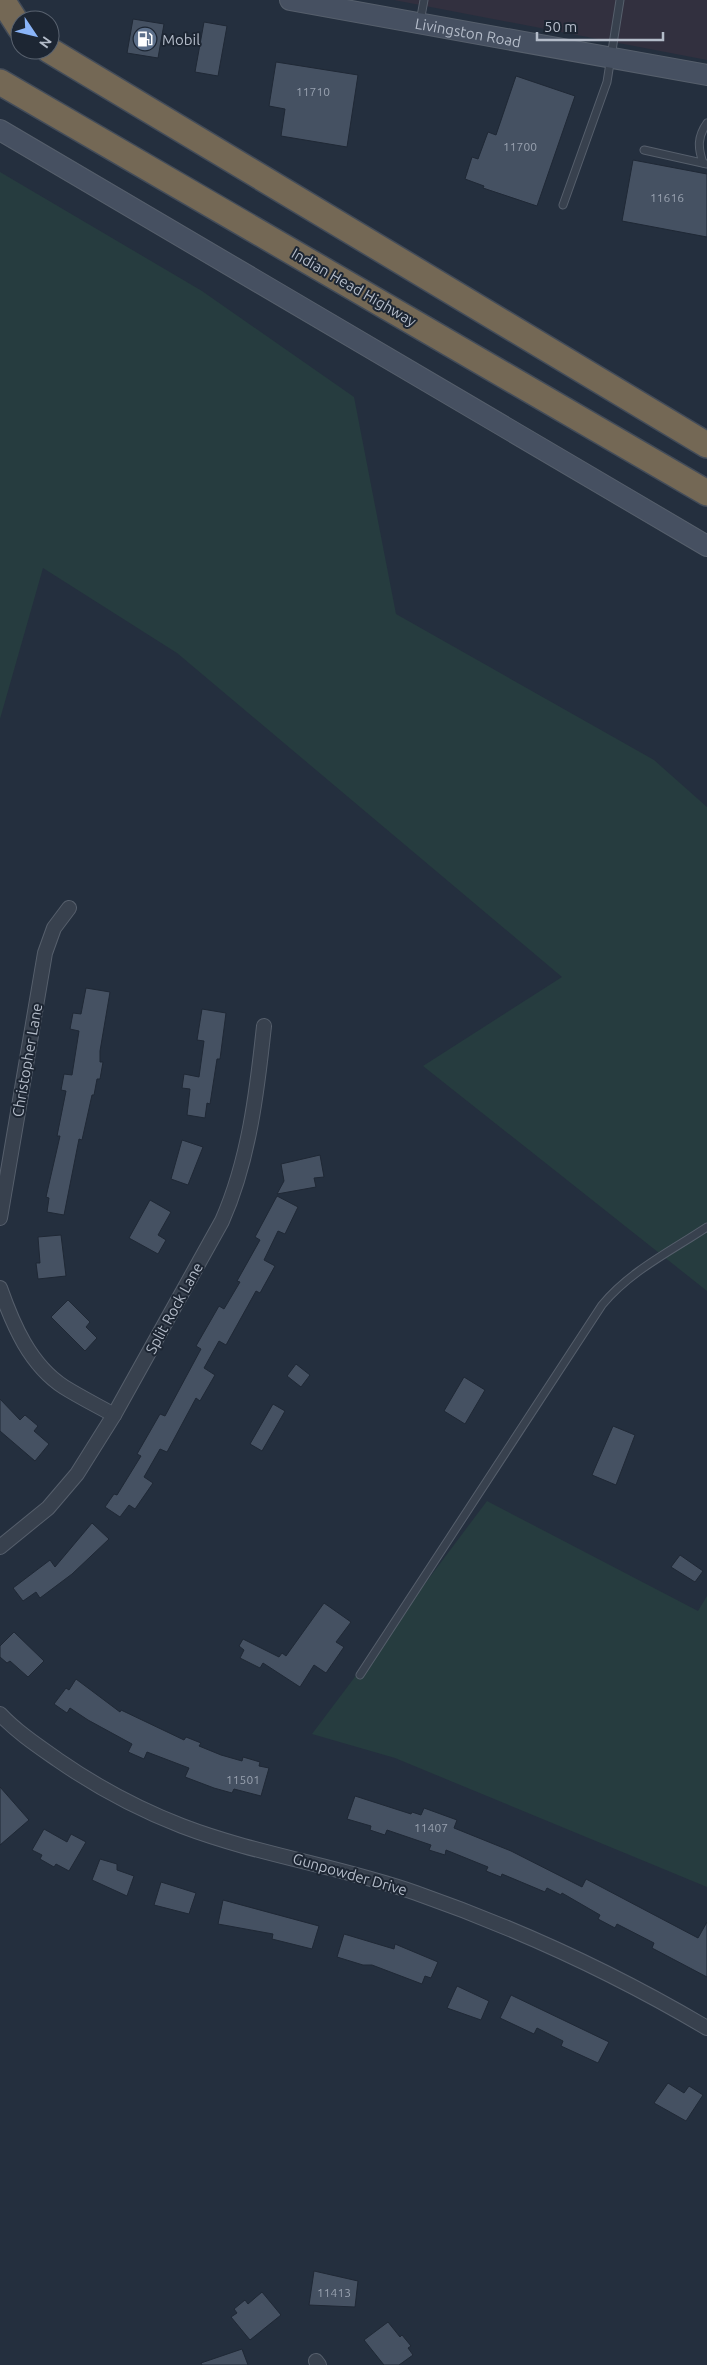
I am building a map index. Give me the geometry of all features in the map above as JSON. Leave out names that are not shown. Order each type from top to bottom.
[{"type":"highway","points":[[2,0],[10,12]]},
{"type":"highway","points":[[60,57],[707,445]]},
{"type":"highway","name":"Indian Head Highway","points":[[0,82],[707,493]]},
{"type":"street","name":"Livingston Road","points":[[290,0],[707,74]]},
{"type":"street","points":[[0,130],[707,546]]},
{"type":"street","name":"Christopher Lane","points":[[0,1218],[1,1203],[45,953],[54,928],[68,908]]},
{"type":"street","name":"Split Rock Lane","points":[[0,1547],[27,1526],[62,1493],[114,1415],[208,1248],[234,1194],[258,1082],[264,1026]]},
{"type":"street","points":[[0,1288],[20,1338],[39,1364],[62,1386],[114,1415]]},
{"type":"street","name":"Gunpowder Drive","points":[[2,1721],[76,1772],[122,1800],[151,1814],[224,1839],[343,1871],[415,1893],[523,1936],[624,1982],[707,2028]]},
{"type":"lane","points":[[420,23],[424,0]]},
{"type":"lane","points":[[563,205],[607,82],[620,0]]},
{"type":"lane","points":[[705,164],[698,150],[699,138],[707,123]]},
{"type":"lane","points":[[644,150],[705,164]]},
{"type":"lane","points":[[360,1675],[602,1306],[615,1290],[630,1277],[707,1227]]},
{"type":"shaded area","points":[[394,0],[707,0],[707,60],[681,55]]},
{"type":"green space","points":[[0,172],[202,291],[354,397],[396,614],[654,760],[707,807],[707,1291],[423,1066],[562,977],[177,653],[43,568],[0,719]]},
{"type":"green space","points":[[487,1501],[698,1611],[707,1596],[707,1887],[395,1758],[312,1734]]},
{"type":"building","name":"Mobil","points":[[133,19],[164,24],[158,58],[127,53]]},
{"type":"building","points":[[204,22],[227,26],[218,76],[195,72]]},
{"type":"building","points":[[276,62],[358,75],[347,147],[281,136],[285,109],[269,106]]},
{"type":"building","points":[[516,76],[575,96],[537,206],[483,188],[484,186],[465,179],[472,157],[478,159],[488,132],[496,135]]},
{"type":"building","points":[[633,160],[707,174],[707,237],[622,221]]},
{"type":"building","points":[[86,988],[110,992],[100,1051],[100,1062],[103,1062],[100,1079],[97,1079],[94,1095],[92,1095],[82,1140],[79,1139],[64,1215],[47,1212],[49,1198],[46,1197],[60,1136],[57,1136],[66,1091],[61,1090],[64,1074],[72,1075],[79,1031],[70,1029],[73,1013],[81,1014]]},
{"type":"building","points":[[202,1009],[226,1013],[220,1059],[217,1059],[210,1104],[207,1103],[205,1118],[187,1115],[190,1089],[182,1088],[184,1074],[199,1077],[204,1041],[197,1040]]},
{"type":"building","points":[[182,1140],[203,1147],[188,1185],[171,1179]]},
{"type":"building","points":[[320,1155],[324,1177],[314,1178],[316,1187],[277,1194],[284,1181],[281,1164]]},
{"type":"building","points":[[277,1196],[298,1207],[285,1234],[278,1231],[264,1260],[275,1266],[260,1293],[256,1291],[226,1345],[219,1341],[204,1368],[215,1375],[200,1401],[196,1398],[167,1452],[160,1449],[144,1477],[153,1483],[135,1509],[129,1505],[120,1517],[105,1507],[114,1494],[117,1495],[141,1456],[137,1454],[160,1414],[165,1416],[201,1349],[196,1346],[219,1306],[224,1309],[240,1282],[237,1281],[260,1240],[255,1237]]},
{"type":"building","points":[[150,1200],[171,1212],[158,1235],[166,1240],[158,1254],[129,1238]]},
{"type":"building","points":[[61,1235],[66,1276],[38,1279],[36,1263],[40,1263],[38,1237]]},
{"type":"building","points":[[68,1300],[90,1322],[86,1327],[97,1338],[85,1351],[51,1317]]},
{"type":"building","points":[[296,1364],[310,1375],[301,1387],[287,1376]]},
{"type":"building","points":[[464,1377],[485,1390],[465,1424],[444,1411]]},
{"type":"building","points":[[0,1399],[20,1420],[25,1415],[38,1426],[34,1431],[49,1444],[35,1461],[0,1431]]},
{"type":"building","points":[[273,1404],[285,1411],[262,1451],[250,1444]]},
{"type":"building","points":[[613,1426],[635,1435],[616,1485],[592,1475]]},
{"type":"building","points":[[92,1523],[109,1539],[72,1574],[40,1598],[36,1592],[23,1601],[13,1588],[50,1560],[55,1567]]},
{"type":"building","points":[[680,1555],[703,1571],[695,1582],[671,1567]]},
{"type":"building","points":[[324,1603],[351,1622],[336,1642],[344,1647],[326,1673],[314,1665],[300,1687],[263,1663],[260,1668],[240,1658],[244,1650],[239,1646],[243,1639],[279,1657],[282,1653],[286,1656]]},
{"type":"building","points":[[14,1632],[44,1661],[28,1677],[10,1661],[7,1663],[0,1657],[0,1646]]},
{"type":"building","points":[[76,1679],[120,1712],[121,1710],[184,1740],[186,1737],[201,1743],[199,1746],[221,1755],[242,1761],[243,1757],[260,1762],[259,1766],[269,1768],[261,1796],[234,1789],[232,1793],[214,1788],[185,1777],[189,1768],[147,1752],[144,1759],[128,1752],[132,1744],[70,1708],[67,1713],[54,1704],[66,1688],[69,1690]]},
{"type":"building","points":[[0,1787],[29,1820],[0,1845]]},
{"type":"building","points":[[355,1796],[411,1814],[412,1812],[421,1815],[424,1808],[457,1820],[454,1828],[511,1851],[582,1887],[586,1879],[698,1938],[707,1922],[707,1977],[652,1948],[654,1943],[617,1924],[615,1928],[598,1919],[600,1915],[562,1893],[561,1895],[547,1888],[545,1892],[502,1874],[501,1877],[486,1871],[488,1867],[446,1850],[445,1855],[429,1850],[431,1845],[387,1830],[385,1835],[370,1830],[371,1826],[347,1819]]},
{"type":"building","points":[[44,1829],[67,1842],[71,1834],[86,1842],[69,1871],[56,1864],[54,1867],[40,1859],[42,1855],[32,1850]]},
{"type":"building","points":[[100,1859],[117,1864],[117,1870],[134,1876],[127,1896],[92,1880]]},
{"type":"building","points":[[161,1882],[196,1893],[189,1914],[154,1905]]},
{"type":"building","points":[[223,1900],[319,1926],[312,1949],[272,1939],[273,1934],[218,1924]]},
{"type":"building","points":[[344,1934],[394,1949],[395,1944],[438,1962],[431,1978],[425,1976],[422,1984],[372,1965],[363,1965],[337,1957]]},
{"type":"building","points":[[457,1986],[489,2001],[481,2020],[447,2008]]},
{"type":"building","points":[[511,1995],[609,2042],[598,2063],[561,2046],[563,2041],[537,2028],[534,2034],[500,2018]]},
{"type":"building","points":[[668,2083],[684,2093],[689,2086],[703,2095],[686,2121],[654,2103]]},
{"type":"building","points":[[314,2271],[358,2281],[355,2307],[309,2305]]},
{"type":"building","points":[[262,2292],[281,2315],[250,2340],[231,2317],[237,2313],[234,2309],[245,2300],[248,2304]]},
{"type":"building","points":[[388,2322],[400,2337],[402,2335],[411,2346],[408,2348],[413,2355],[399,2365],[384,2365],[364,2340]]},
{"type":"building","points":[[242,2349],[248,2365],[202,2365],[201,2363]]},
{"type":"place","name":"Mobil","points":[[145,39]]}]
